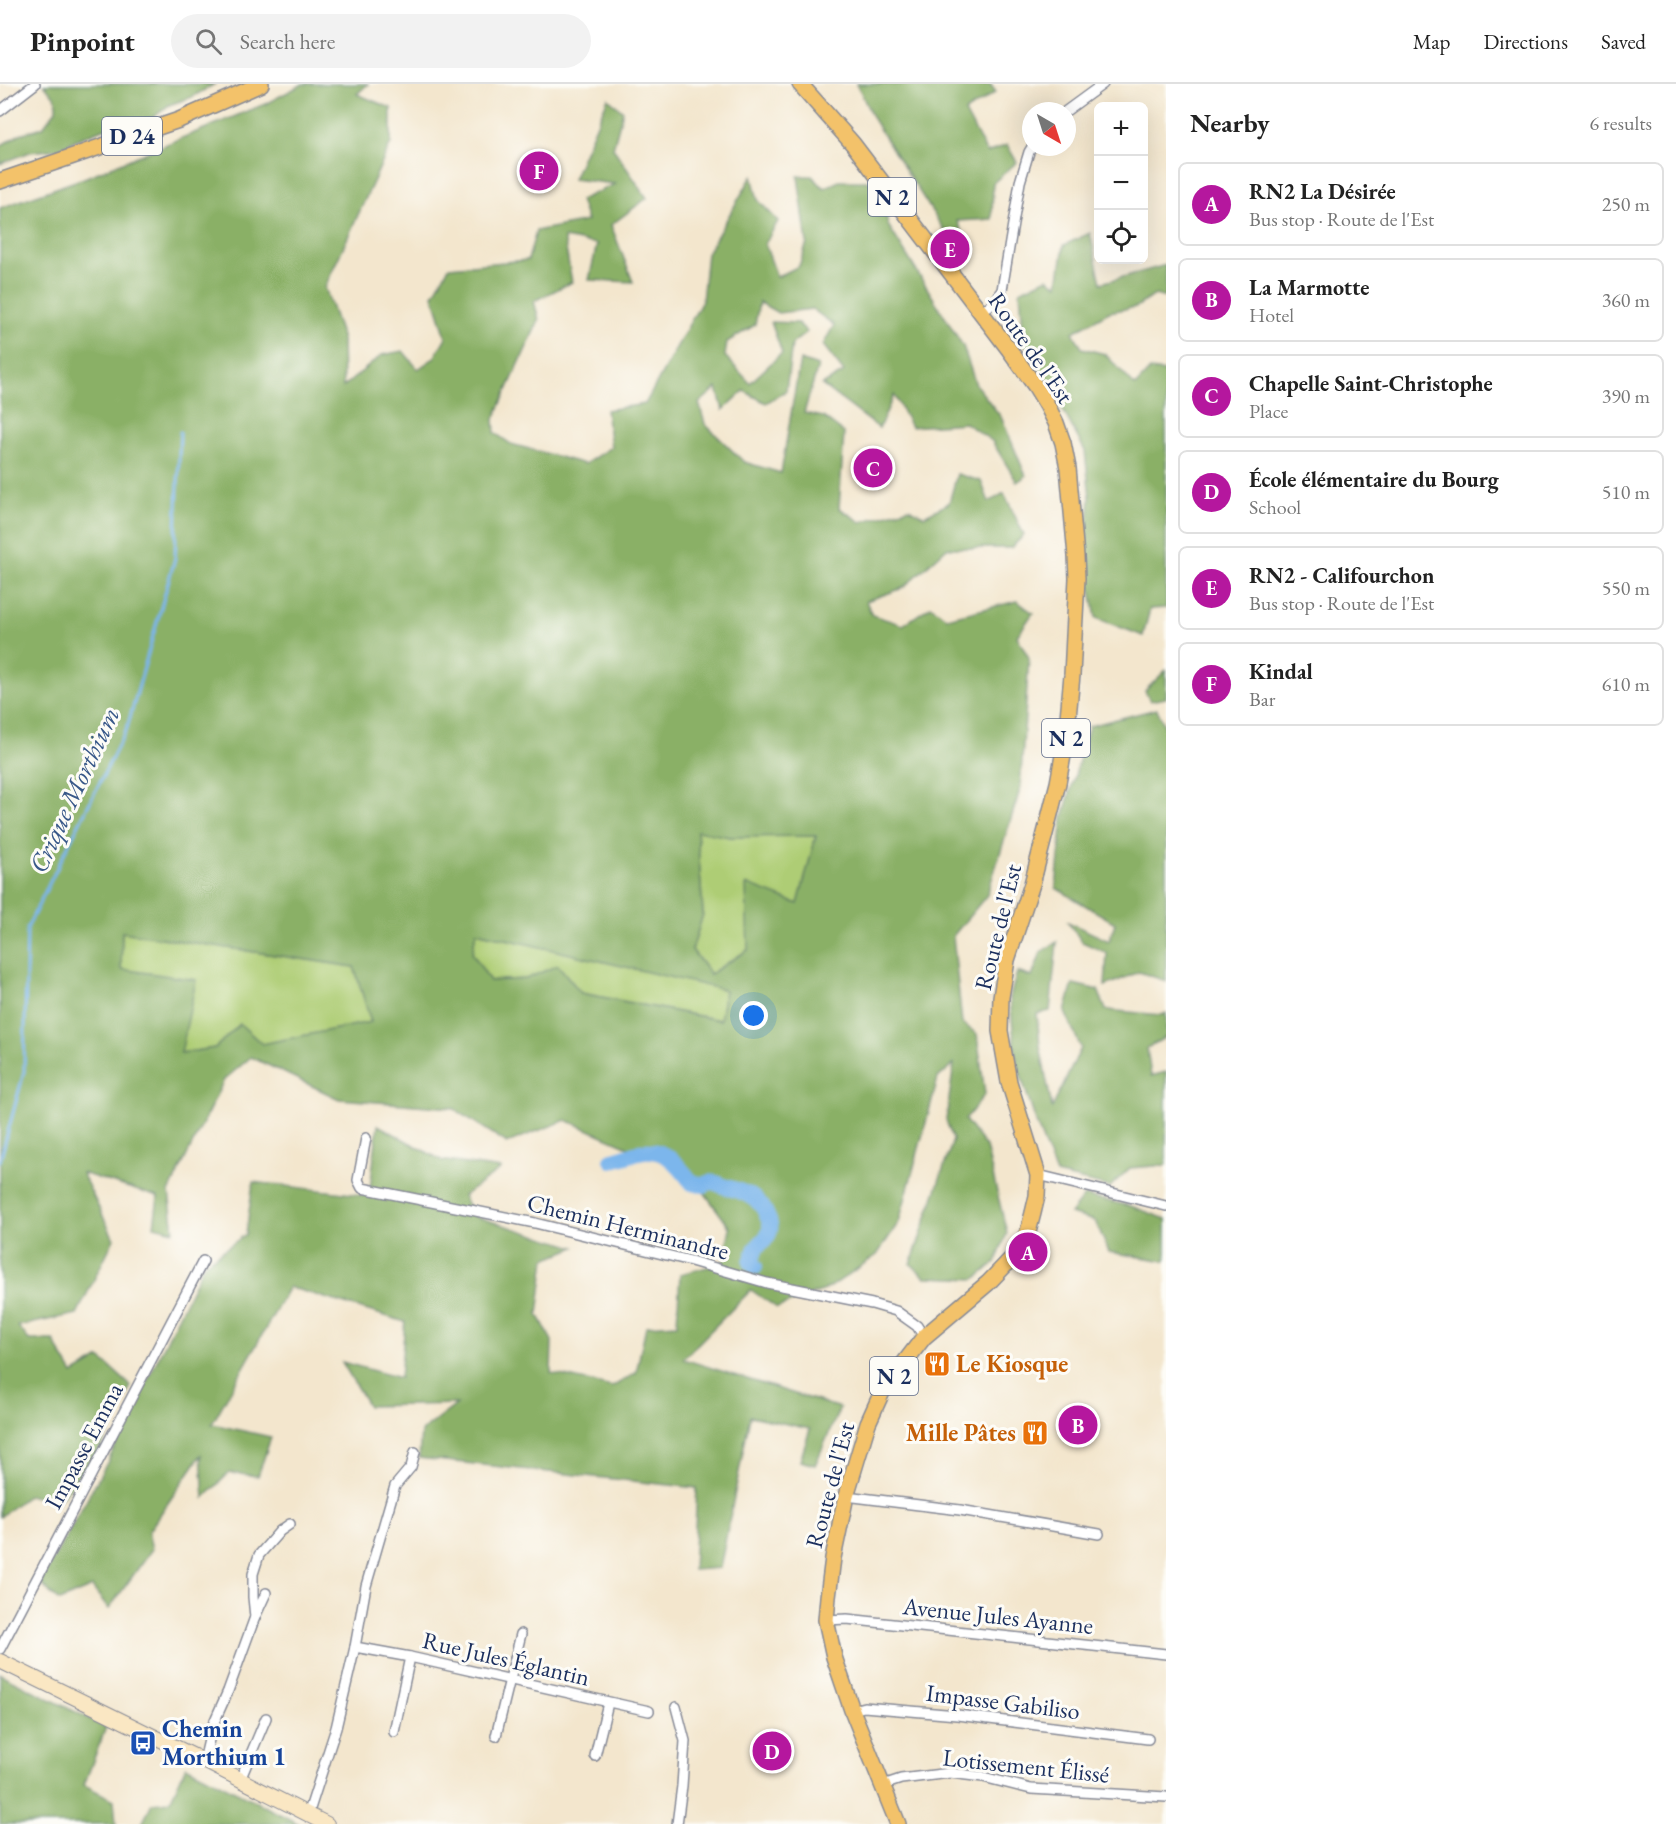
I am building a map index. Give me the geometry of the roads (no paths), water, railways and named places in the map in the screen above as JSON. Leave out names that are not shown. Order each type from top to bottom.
[{"type":"main road","name":"D 24","points":[[0,181],[179,120],[261,84]]},
{"type":"main road","name":"Route de l'Est","points":[[800,84],[853,144],[1036,387],[1056,423],[1063,443],[1068,468],[1076,556],[1077,578],[1066,739],[1058,783],[1032,884],[1007,960],[1001,997],[1000,1031],[1009,1082],[1038,1175],[1033,1213],[1028,1232],[1015,1255],[988,1283],[924,1336],[882,1392],[868,1423],[846,1496],[833,1558],[826,1620],[834,1657],[852,1710],[898,1824]]},
{"type":"street","points":[[0,111],[35,84]]},
{"type":"street","points":[[1076,104],[1103,84]]},
{"type":"street","points":[[981,312],[993,303],[1002,290],[1020,182],[1028,156]]},
{"type":"street","name":"Chemin Herminandre","points":[[366,1138],[358,1180],[362,1188],[535,1222],[691,1261],[767,1283],[872,1304],[896,1311],[917,1326],[924,1336]]},
{"type":"street","points":[[1038,1175],[1166,1206]]},
{"type":"street","name":"Impasse Emma","points":[[0,1649],[203,1261]]},
{"type":"street","points":[[308,1815],[336,1728],[355,1647],[366,1586],[395,1485],[411,1467],[415,1452]]},
{"type":"street","points":[[846,1496],[960,1510],[1099,1534]]},
{"type":"street","points":[[255,1617],[253,1574],[259,1555],[280,1531],[290,1524]]},
{"type":"street","points":[[204,1761],[212,1727],[266,1593]]},
{"type":"street","name":"Avenue Jules Ayanne","points":[[826,1620],[847,1619],[1166,1654]]},
{"type":"street","points":[[496,1736],[521,1634]]},
{"type":"street","name":"Rue Jules Églantin","points":[[355,1647],[410,1657],[649,1711]]},
{"type":"street","points":[[394,1732],[410,1657]]},
{"type":"street","points":[[0,1661],[327,1824]]},
{"type":"street","points":[[595,1756],[608,1703]]},
{"type":"street","points":[[676,1707],[685,1741],[677,1824]]},
{"type":"street","name":"Impasse Gabiliso","points":[[852,1710],[864,1707],[957,1715],[1148,1739]]},
{"type":"street","points":[[240,1780],[267,1718]]},
{"type":"street","name":"Lotissement Élissé","points":[[883,1785],[901,1779],[950,1773],[983,1777],[1031,1788],[1166,1797]]},
{"type":"waterway","name":"Crique Morthium","points":[[0,1161],[24,1072],[27,928],[127,728],[175,558],[180,432]]},
{"type":"waterway","points":[[612,1160],[644,1151],[659,1152],[672,1160],[692,1183],[704,1185],[710,1182],[715,1183],[745,1193],[755,1199],[764,1209],[770,1227],[768,1235],[756,1248],[751,1262],[755,1267]]},
{"type":"place","name":"Kindal","points":[[539,171]]},
{"type":"place","name":"RN2 - Califourchon","points":[[950,249]]},
{"type":"place","name":"Chapelle Saint-Christophe","points":[[873,468]]},
{"type":"place","name":"RN2 La Désirée","points":[[1028,1252]]},
{"type":"place","name":"Le Kiosque","points":[[937,1364]]},
{"type":"place","name":"La Marmotte","points":[[1078,1425]]},
{"type":"place","name":"Mille Pâtes","points":[[1035,1433]]},
{"type":"place","name":"Chemin Morthium 1","points":[[143,1743]]},
{"type":"place","name":"École élémentaire du Bourg","points":[[772,1751]]}]
